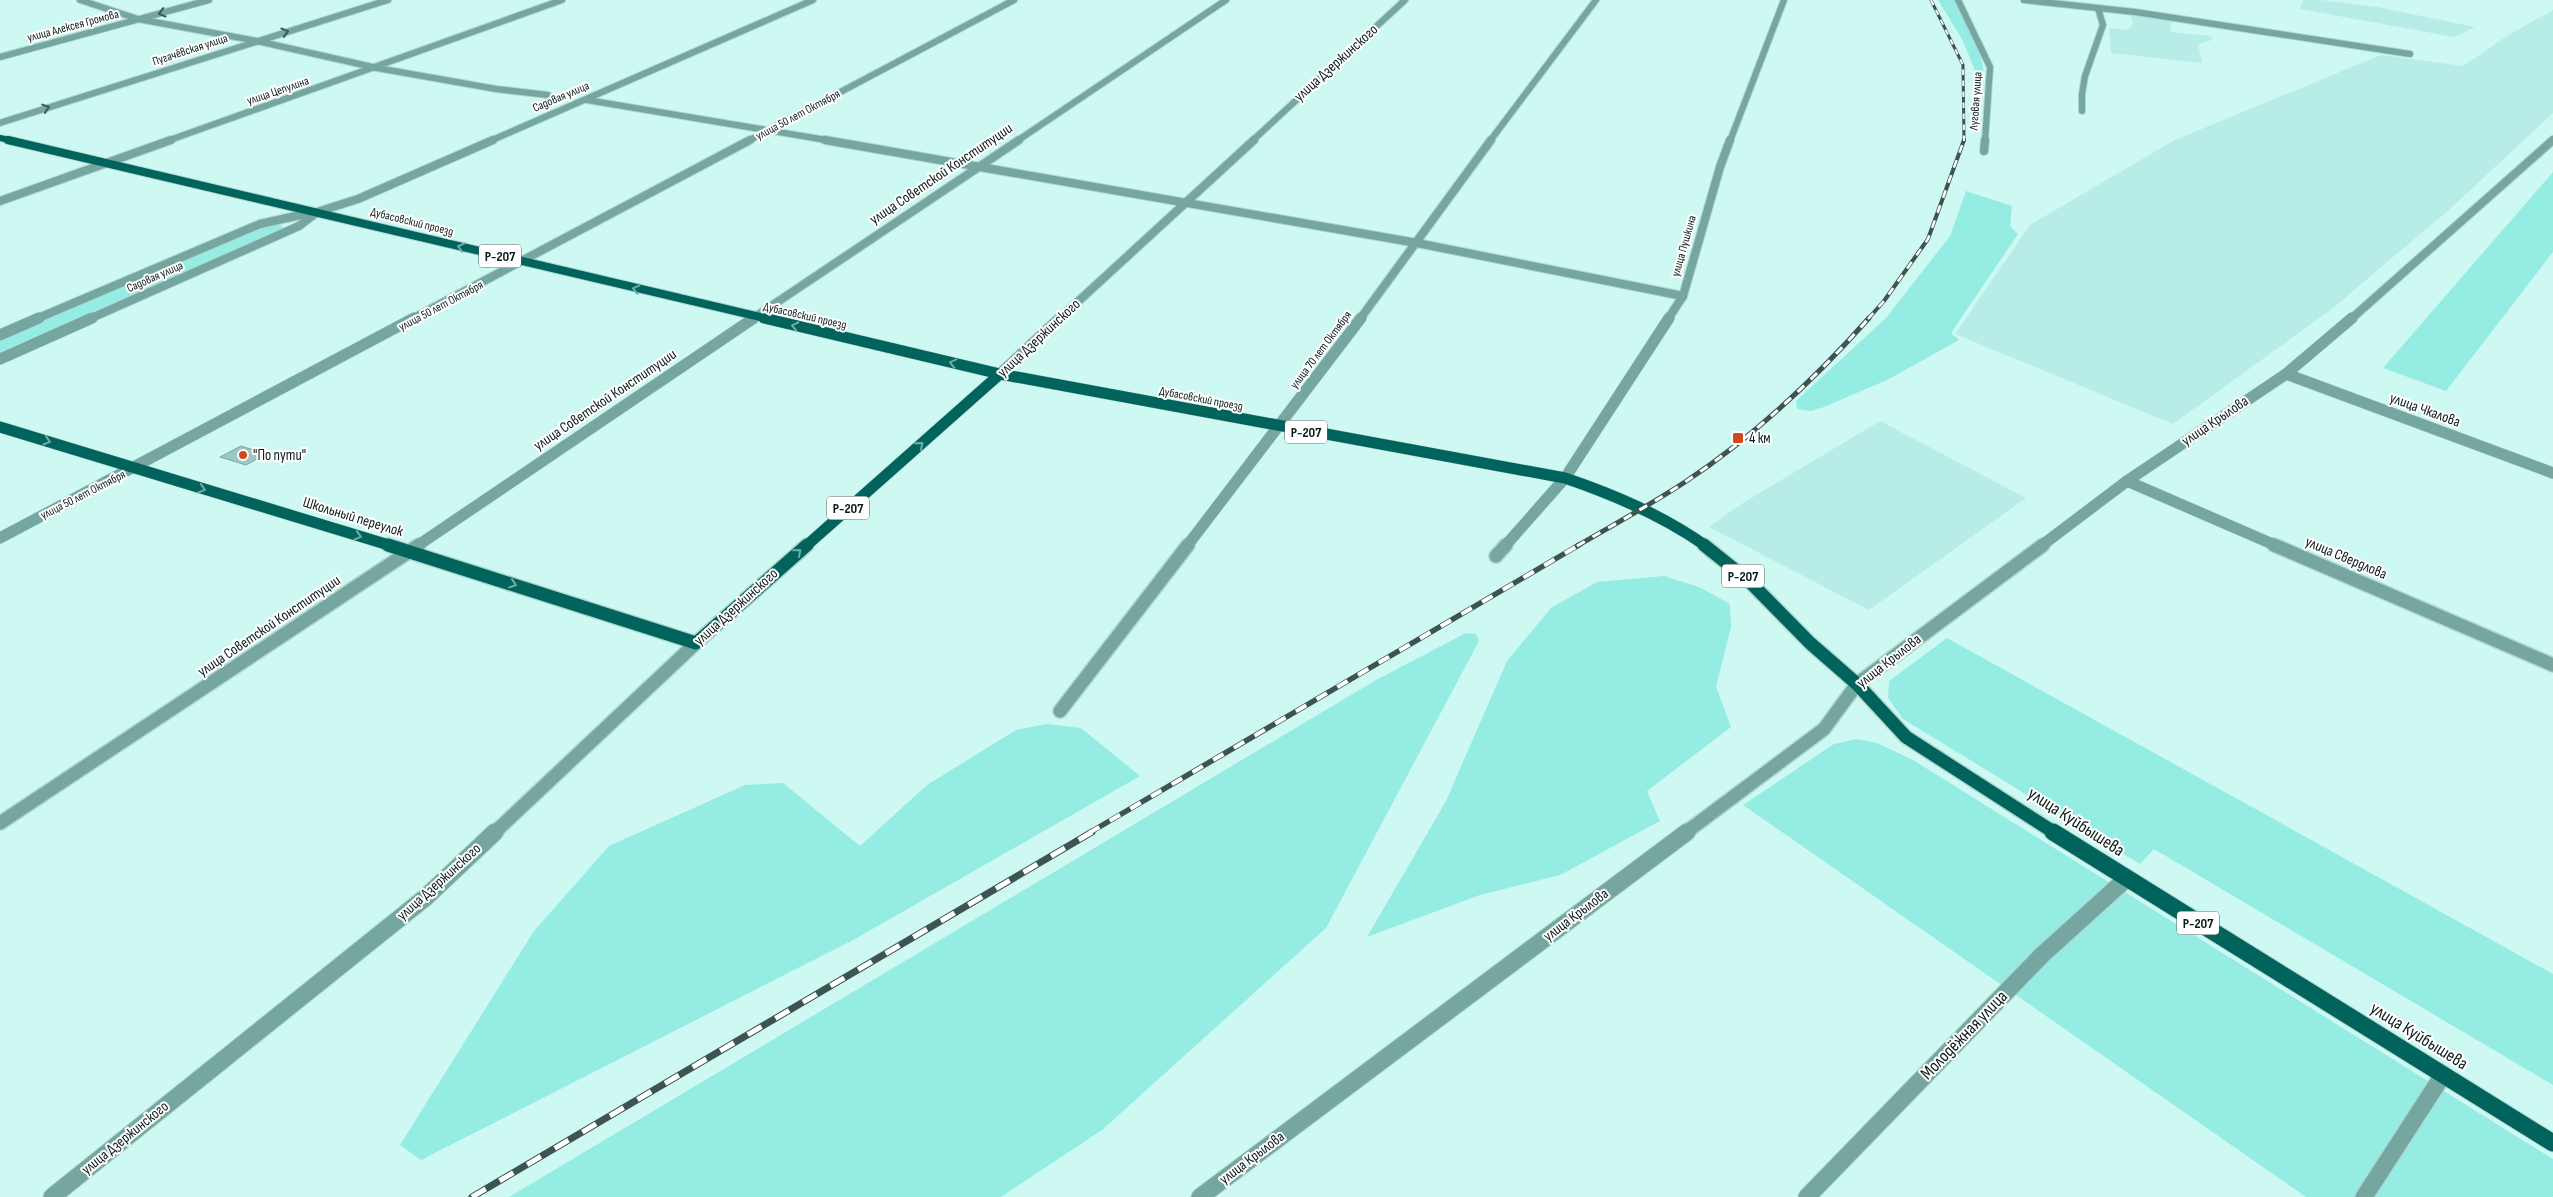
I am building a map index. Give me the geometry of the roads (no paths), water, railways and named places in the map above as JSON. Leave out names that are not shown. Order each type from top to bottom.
[{"type":"main road","name":"Дубасовский проезд","points":[[0,138],[1000,374],[1279,427],[1565,478],[1610,493]]},
{"type":"main road","name":"улица Дзержинского","points":[[696,643],[1000,374]]},
{"type":"main road","name":"Школьный переулок","points":[[0,427],[409,551],[696,643]]},
{"type":"main road","name":"улица Куйбышева","points":[[1610,493],[1684,530],[1716,553],[1749,582],[1810,643],[1857,684],[1906,736],[2126,879],[2553,1143]]},
{"type":"street","points":[[80,0],[138,19],[257,41],[377,68],[496,89],[548,95]]},
{"type":"street","name":"улица Алексея Громова","points":[[0,57],[209,0]]},
{"type":"street","name":"Пугачёвская улица","points":[[0,123],[388,0]]},
{"type":"street","name":"улица Цепулина","points":[[0,201],[377,68],[562,0]]},
{"type":"street","name":"Садовая улица","points":[[0,335],[260,224],[317,212],[358,199],[814,0]]},
{"type":"street","name":"улица 50 лет Октября","points":[[0,538],[134,469],[1014,0]]},
{"type":"street","name":"улица Советской Конституции","points":[[0,823],[409,551],[1226,0]]},
{"type":"street","name":"улица Дзержинского","points":[[1000,374],[1184,202],[1405,0]]},
{"type":"street","name":"улица 70 лет Октября","points":[[1060,711],[1279,427],[1417,243],[1530,86],[1596,0]]},
{"type":"street","name":"улица Пушкина","points":[[1496,556],[1565,478],[1683,296],[1720,167],[1784,0]]},
{"type":"street","name":"Луговая улица","points":[[1958,0],[1990,68],[1984,150]]},
{"type":"street","points":[[2024,0],[2145,13],[2410,54]]},
{"type":"street","points":[[2082,111],[2080,104],[2085,79],[2102,27],[2102,17],[2098,8]]},
{"type":"street","points":[[587,100],[981,166],[1417,243],[1683,296]]},
{"type":"street","name":"улица Крылова","points":[[1200,1197],[1824,730],[1857,684],[2127,481],[2286,374],[2356,315],[2553,140]]},
{"type":"street","name":"Садовая улица","points":[[0,359],[299,226],[317,212]]},
{"type":"street","name":"улица Чкалова","points":[[2286,374],[2553,474]]},
{"type":"street","name":"улица Свердлова","points":[[2127,481],[2553,664]]},
{"type":"street","name":"улица Дзержинского","points":[[52,1197],[426,897],[696,643]]},
{"type":"street","name":"Молодёжная улица","points":[[1808,1197],[2042,955],[2126,879]]},
{"type":"street","points":[[2364,1197],[2443,1075]]},
{"type":"railway","points":[[1931,0],[1963,65],[1964,140]]},
{"type":"railway","points":[[1868,319],[1884,301],[1928,239],[1964,140]]},
{"type":"railway","points":[[1577,546],[1672,490],[1735,446],[1805,385],[1869,318]]},
{"type":"railway","points":[[1089,833],[1579,545]]},
{"type":"railway","points":[[472,1197],[1092,832]]},
{"type":"place","name":"4 км","points":[[1738,438]]},
{"type":"place","name":"\"По пути\"","points":[[243,455]]}]
